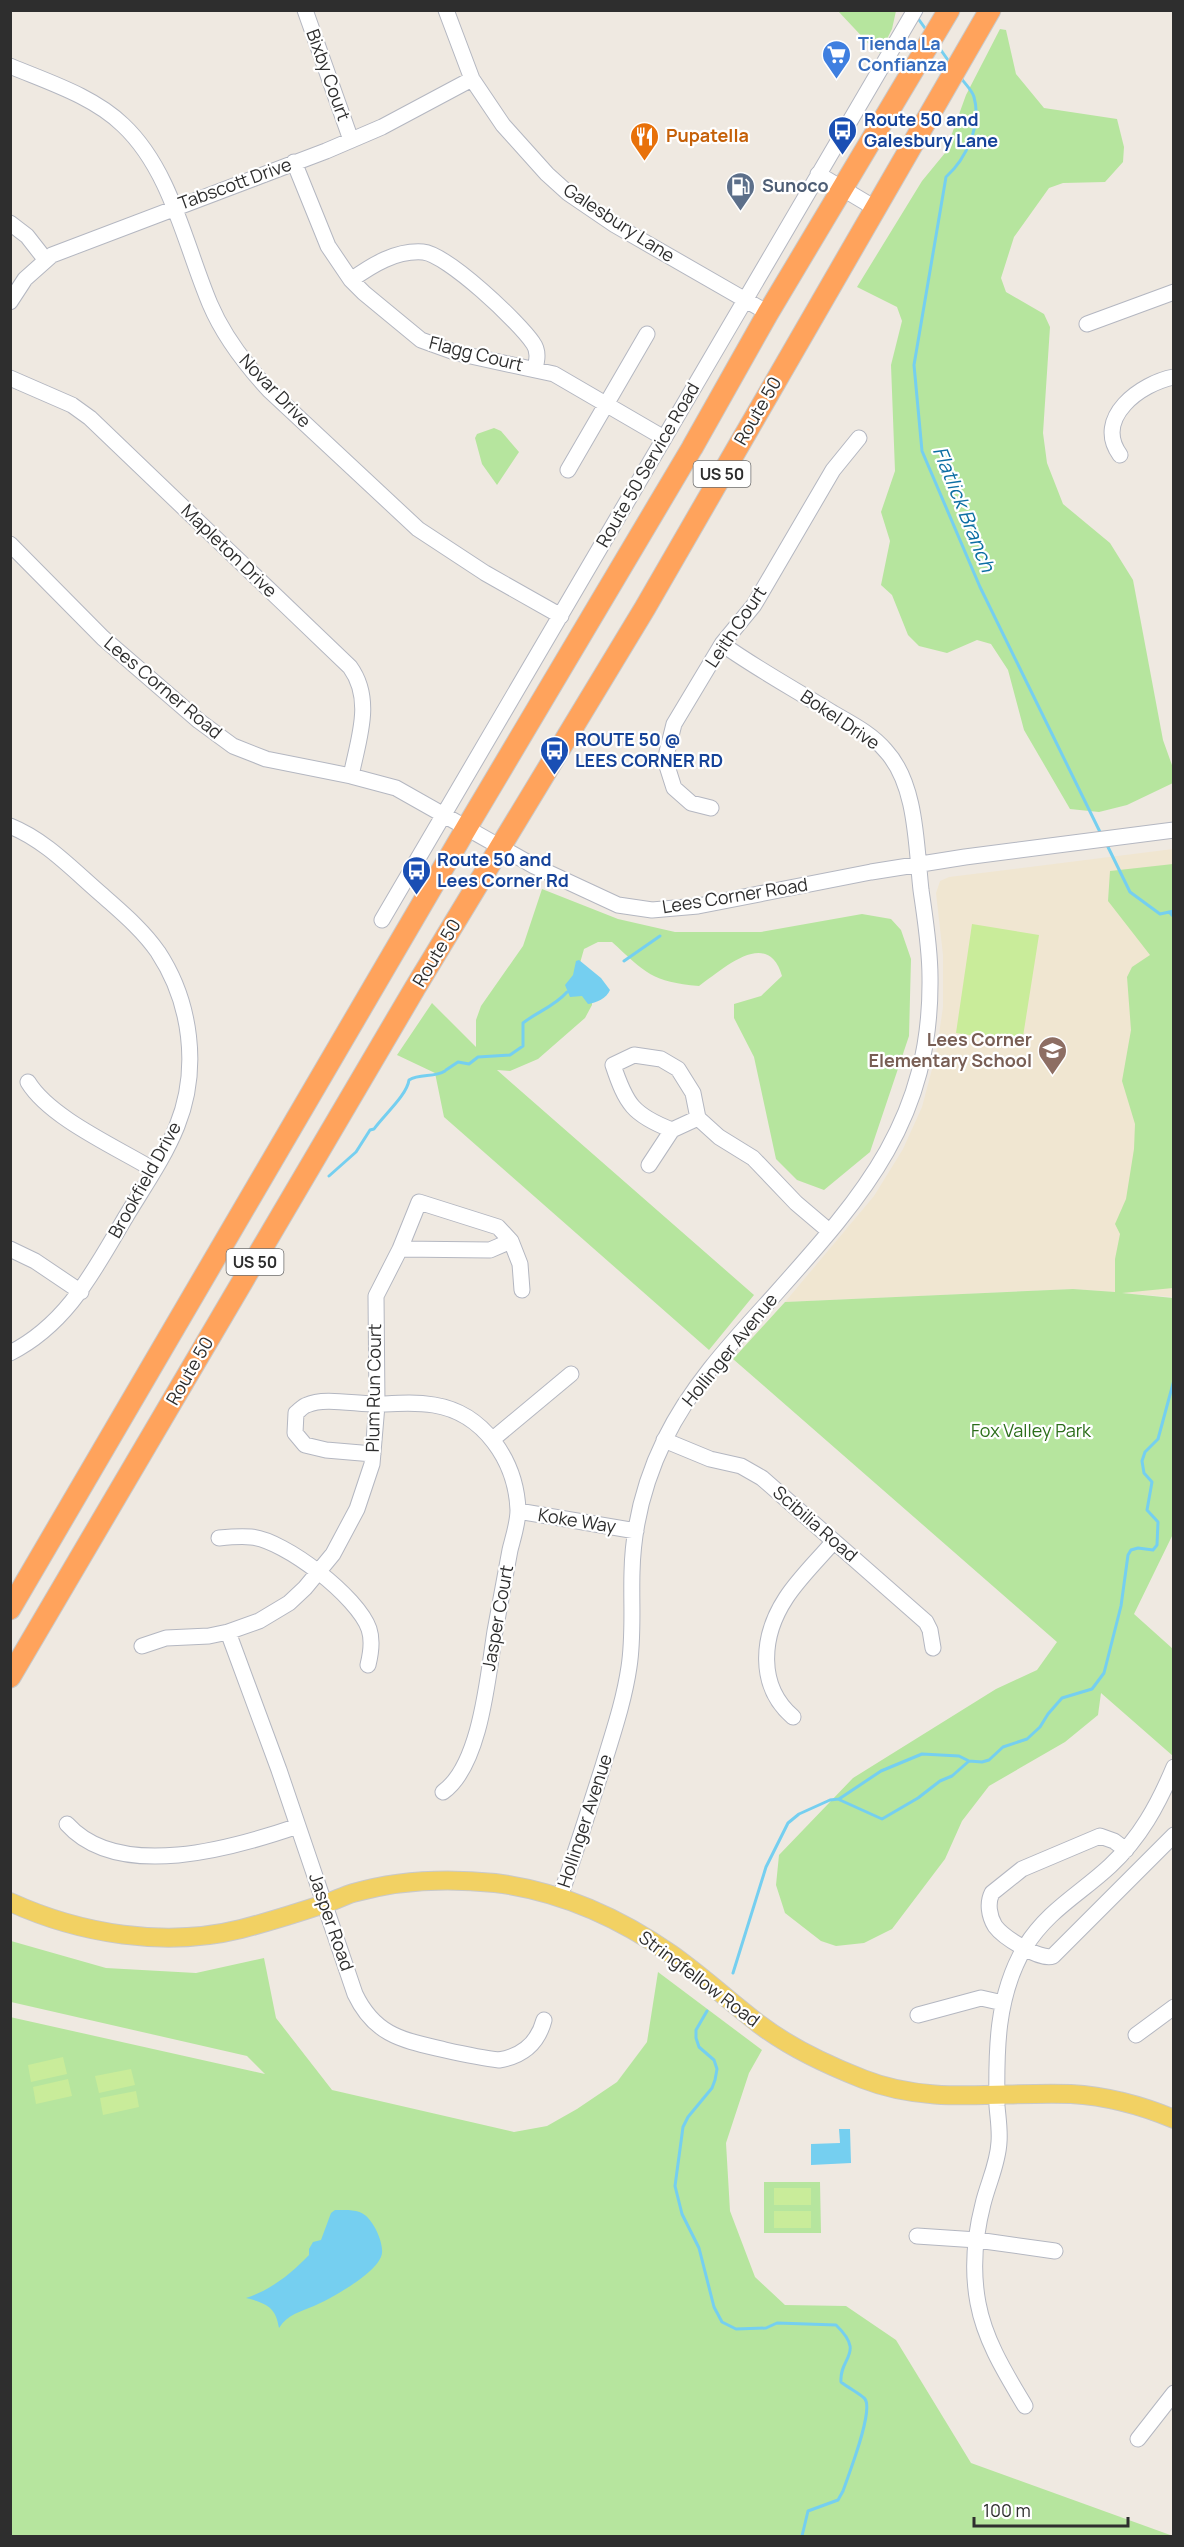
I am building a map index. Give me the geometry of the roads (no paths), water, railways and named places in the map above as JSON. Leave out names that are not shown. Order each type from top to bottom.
[{"type":"highway","name":"Route 50","points":[[10,1677],[500,847],[645,608],[990,10]]},
{"type":"highway","name":"Route 50","points":[[10,1609],[467,827],[579,640],[768,313],[949,12]]},
{"type":"main road","name":"Stringfellow Road","points":[[10,1902],[43,1915],[97,1930],[159,1937],[219,1933],[325,1904],[354,1892],[384,1886],[435,1881],[496,1883],[560,1897],[590,1908],[646,1938],[672,1955],[758,2024],[833,2067],[900,2091],[959,2097],[1074,2094],[1150,2110],[1173,2119]]},
{"type":"street","name":"Bixby Court","points":[[305,10],[351,140]]},
{"type":"street","name":"Galesbury Lane","points":[[446,10],[472,79],[520,147],[568,193],[615,225],[768,313]]},
{"type":"street","name":"Route 50 Service Road","points":[[382,920],[911,16]]},
{"type":"street","name":"Novar Drive","points":[[10,66],[95,104],[123,125],[153,163],[174,207],[220,324],[242,359],[269,390],[418,529],[485,573],[561,616]]},
{"type":"street","name":"Tabscott Drive","points":[[10,302],[25,279],[45,260],[69,247],[351,140],[382,127],[472,79]]},
{"type":"street","name":"Flagg Court","points":[[294,162],[328,246],[351,280],[363,293],[421,340],[457,353],[554,374],[664,438]]},
{"type":"street","points":[[818,174],[875,208]]},
{"type":"street","points":[[10,223],[27,236],[45,260]]},
{"type":"street","points":[[351,280],[375,263],[407,253],[426,252],[445,262],[486,294],[509,316],[534,344],[538,355],[535,369]]},
{"type":"street","points":[[1087,324],[1173,292]]},
{"type":"street","points":[[568,470],[646,334]]},
{"type":"street","points":[[1120,455],[1113,442],[1112,433],[1113,423],[1119,410],[1144,387],[1173,377]]},
{"type":"street","name":"Mapleton Drive","points":[[10,378],[72,405],[90,418],[350,667],[360,683],[364,701],[351,776]]},
{"type":"street","name":"Leith Court","points":[[711,808],[691,803],[674,788],[667,766],[667,752],[674,724],[722,644],[754,605],[833,470],[859,438]]},
{"type":"street","name":"Lees Corner Road","points":[[10,544],[103,638],[216,735],[233,746],[266,759],[351,776],[396,788],[566,882],[618,904],[652,910],[735,900],[871,872],[1173,830]]},
{"type":"street","name":"Bokel Drive","points":[[722,644],[744,660],[870,735],[889,754],[902,775],[909,796],[918,865]]},
{"type":"street","name":"Brookfield Drive","points":[[10,826],[43,844],[128,918],[157,951],[177,989],[188,1030],[188,1081],[178,1124],[154,1170],[81,1292],[52,1325],[10,1353]]},
{"type":"street","name":"Hollinger Avenue","points":[[560,1897],[623,1698],[632,1635],[632,1572],[636,1531],[647,1486],[664,1440],[698,1384],[861,1193],[881,1165],[906,1114],[920,1070],[929,1014],[931,979],[918,865]]},
{"type":"street","points":[[672,1130],[647,1120],[630,1105],[613,1065],[634,1055],[661,1059],[678,1069],[693,1094],[698,1118],[719,1137],[753,1158],[796,1203],[830,1231]]},
{"type":"street","points":[[28,1082],[35,1094],[52,1110],[154,1170]]},
{"type":"street","points":[[649,1165],[672,1130],[698,1118]]},
{"type":"street","name":"Plum Run Court","points":[[142,1646],[166,1638],[209,1636],[228,1632],[259,1621],[278,1610],[305,1588],[333,1554],[366,1487],[373,1454],[377,1405],[376,1296],[400,1249],[419,1202],[498,1227],[511,1241]]},
{"type":"street","points":[[400,1249],[490,1250],[511,1241],[520,1264],[522,1290]]},
{"type":"street","points":[[10,1249],[35,1261],[81,1292]]},
{"type":"street","points":[[493,1439],[571,1374]]},
{"type":"street","name":"Jasper Court","points":[[373,1454],[326,1450],[305,1445],[295,1433],[296,1413],[307,1405],[320,1402],[377,1405],[408,1402],[435,1405],[456,1411],[475,1423],[493,1439],[505,1458],[518,1511],[481,1716],[465,1767],[459,1777],[443,1792]]},
{"type":"street","name":"Scibilia Road","points":[[664,1440],[710,1459],[752,1471],[926,1622],[933,1648]]},
{"type":"street","name":"Koke Way","points":[[518,1511],[636,1531]]},
{"type":"street","points":[[219,1538],[252,1537],[286,1548],[343,1594],[365,1620],[372,1642],[368,1665]]},
{"type":"street","points":[[793,1717],[783,1708],[771,1691],[767,1660],[769,1640],[774,1621],[787,1596],[834,1541]]},
{"type":"street","name":"Jasper Road","points":[[228,1632],[360,2005],[369,2018],[388,2033],[415,2043],[499,2060],[511,2058],[530,2047],[544,2020]]},
{"type":"street","points":[[1025,2406],[996,2355],[980,2314],[975,2279],[981,2210],[996,2163],[999,2141],[998,2034],[1003,2003],[1016,1964],[1038,1928],[1060,1905],[1109,1867],[1126,1850],[1145,1826],[1170,1785],[1173,1767]]},
{"type":"street","points":[[67,1824],[86,1842],[99,1847],[161,1855],[213,1851],[298,1826]]},
{"type":"street","points":[[1126,1850],[1114,1841],[1100,1836],[1022,1869],[992,1893],[988,1906],[993,1924],[1025,1948],[1042,1957],[1053,1956],[1173,1835]]},
{"type":"street","points":[[918,2015],[981,1998],[1003,2003]]},
{"type":"street","points":[[1136,2035],[1173,2007]]},
{"type":"street","points":[[916,2236],[977,2240],[1055,2251]]},
{"type":"street","points":[[1138,2439],[1173,2393]]},
{"type":"water","points":[[579,960],[601,978],[610,990],[598,1001],[588,1004],[582,996],[570,997],[565,985],[573,975],[576,961]]},
{"type":"water","points":[[839,2129],[850,2129],[851,2163],[811,2165],[811,2144],[840,2143]]},
{"type":"water","points":[[335,2210],[356,2211],[368,2218],[381,2241],[382,2253],[379,2260],[373,2268],[353,2284],[290,2316],[279,2328],[278,2321],[269,2307],[246,2298],[272,2286],[302,2262],[309,2255],[313,2242],[321,2240],[331,2213]]},
{"type":"waterway","name":"Flatlick Branch","points":[[917,17],[927,31]]},
{"type":"waterway","name":"Flatlick Branch","points":[[938,46],[950,63]]},
{"type":"waterway","name":"Flatlick Branch","points":[[961,78],[974,97],[976,119],[966,151],[946,177],[914,365],[922,451],[980,587],[1101,834]]},
{"type":"waterway","name":"Flatlick Branch","points":[[1107,845],[1130,892],[1160,914],[1174,911]]},
{"type":"waterway","name":"Flatlick Branch","points":[[1169,912],[1174,917]]},
{"type":"waterway","points":[[624,961],[660,936]]},
{"type":"waterway","points":[[446,1070],[458,1062],[469,1064],[478,1057],[510,1055],[523,1046],[523,1023],[567,992]]},
{"type":"waterway","points":[[329,1176],[356,1152],[370,1130],[374,1129],[400,1098],[409,1080],[445,1071]]},
{"type":"waterway","points":[[733,1973],[766,1867],[788,1823],[799,1814],[830,1800],[839,1799],[881,1771],[922,1754],[959,1756],[969,1761],[989,1760],[1003,1747],[1027,1739],[1040,1727],[1062,1698],[1092,1689],[1104,1673],[1121,1606],[1128,1555],[1131,1550],[1138,1548],[1153,1550],[1157,1545],[1158,1522],[1147,1510],[1152,1482],[1144,1473],[1142,1461],[1145,1452],[1158,1439],[1174,1380]]},
{"type":"waterway","points":[[840,1800],[882,1819],[918,1798],[940,1781],[952,1776],[969,1761]]},
{"type":"waterway","points":[[707,2011],[696,2030],[696,2038],[699,2047],[714,2060],[717,2069],[715,2080],[712,2088],[688,2117],[683,2127],[675,2186],[682,2214],[699,2248],[714,2307],[722,2322],[736,2329],[766,2328],[777,2323],[836,2325],[845,2335],[850,2349],[841,2374],[841,2382],[863,2397],[867,2406],[855,2458],[843,2491],[838,2500],[808,2511],[802,2536]]},
{"type":"place","name":"Tienda La Confianza","points":[[837,80]]},
{"type":"place","name":"Route 50 and Galesbury Lane","points":[[843,156]]},
{"type":"place","name":"Pupatella","points":[[645,162]]},
{"type":"place","name":"Sunoco","points":[[741,212]]},
{"type":"place","name":"ROUTE 50 @ LEES CORNER RD","points":[[554,776]]},
{"type":"place","name":"Route 50 and Lees Corner Rd","points":[[416,896]]},
{"type":"place","name":"Lees Corner Elementary School","points":[[1053,1076]]},
{"type":"park label","name":"Fox Valley Park","points":[[1031,1431]]}]
